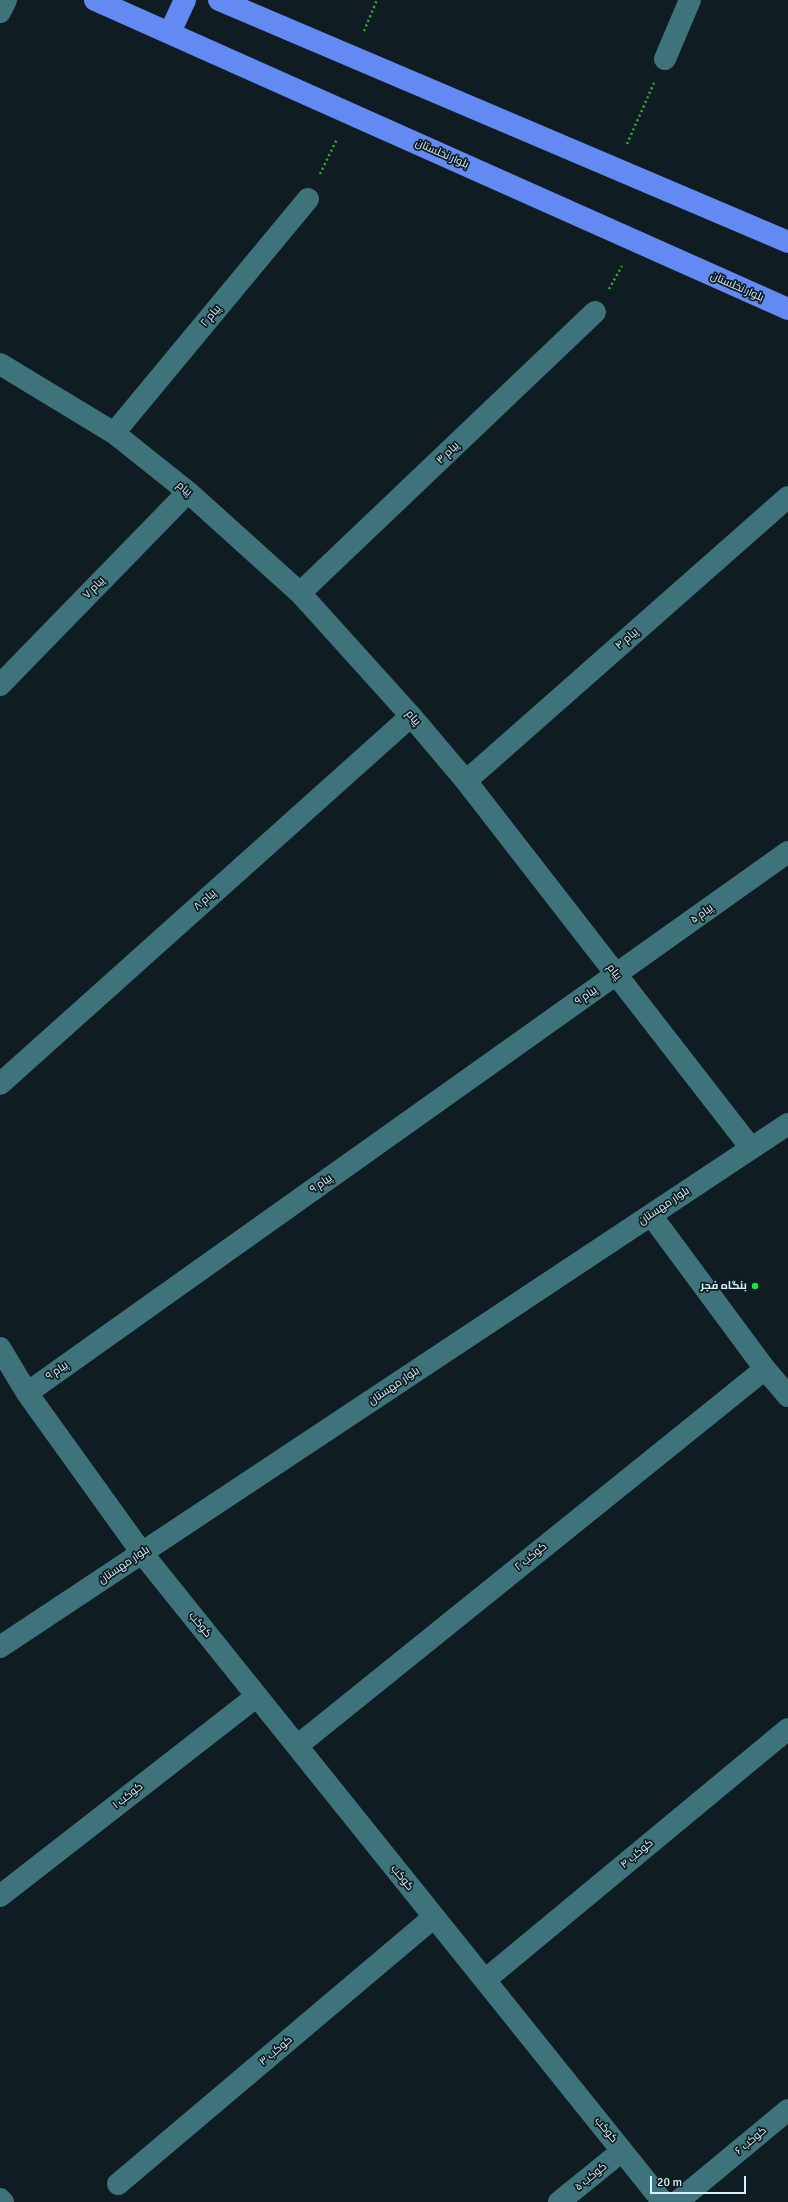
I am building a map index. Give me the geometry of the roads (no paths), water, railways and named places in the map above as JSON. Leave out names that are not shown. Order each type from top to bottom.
[{"type":"main road","name":"بلوار نخلستان","points":[[95,0],[170,32],[788,309]]},
{"type":"main road","points":[[170,32],[185,0]]},
{"type":"main road","points":[[218,0],[788,242]]},
{"type":"street","points":[[0,12],[6,0]]},
{"type":"street","points":[[665,59],[690,0]]},
{"type":"street","name":"پیام ۲","points":[[114,433],[308,199]]},
{"type":"street","name":"پیام ۳","points":[[300,593],[596,312]]},
{"type":"street","name":"پیام","points":[[0,364],[114,433],[188,492],[300,593],[411,716],[466,781],[751,1148]]},
{"type":"street","name":"پیام ۷","points":[[0,685],[188,492]]},
{"type":"street","name":"پیام ۴","points":[[466,781],[788,497]]},
{"type":"street","name":"پیام ۸","points":[[0,1084],[411,716]]},
{"type":"street","name":"پیام ۵","points":[[616,975],[788,852]]},
{"type":"street","name":"پیام ۹","points":[[27,1392],[616,975]]},
{"type":"street","name":"بلوار مهستان","points":[[0,1647],[788,1124]]},
{"type":"street","points":[[651,1215],[765,1369],[788,1396]]},
{"type":"street","name":"کوکب","points":[[0,1348],[27,1392],[142,1553],[663,2202]]},
{"type":"street","name":"کوکب ۲","points":[[297,1746],[765,1369]]},
{"type":"street","name":"کوکب ۱","points":[[0,1896],[257,1696]]},
{"type":"street","name":"کوکب ۴","points":[[485,1980],[788,1729]]},
{"type":"street","name":"کوکب ۳","points":[[118,2184],[434,1917]]},
{"type":"street","name":"کوکب ۶","points":[[677,2202],[788,2110]]},
{"type":"street","name":"کوکب ۵","points":[[559,2202],[622,2151]]},
{"type":"street","points":[[0,2199],[3,2202]]},
{"type":"place","name":"بنگاه فجر","points":[[755,1286]]}]
